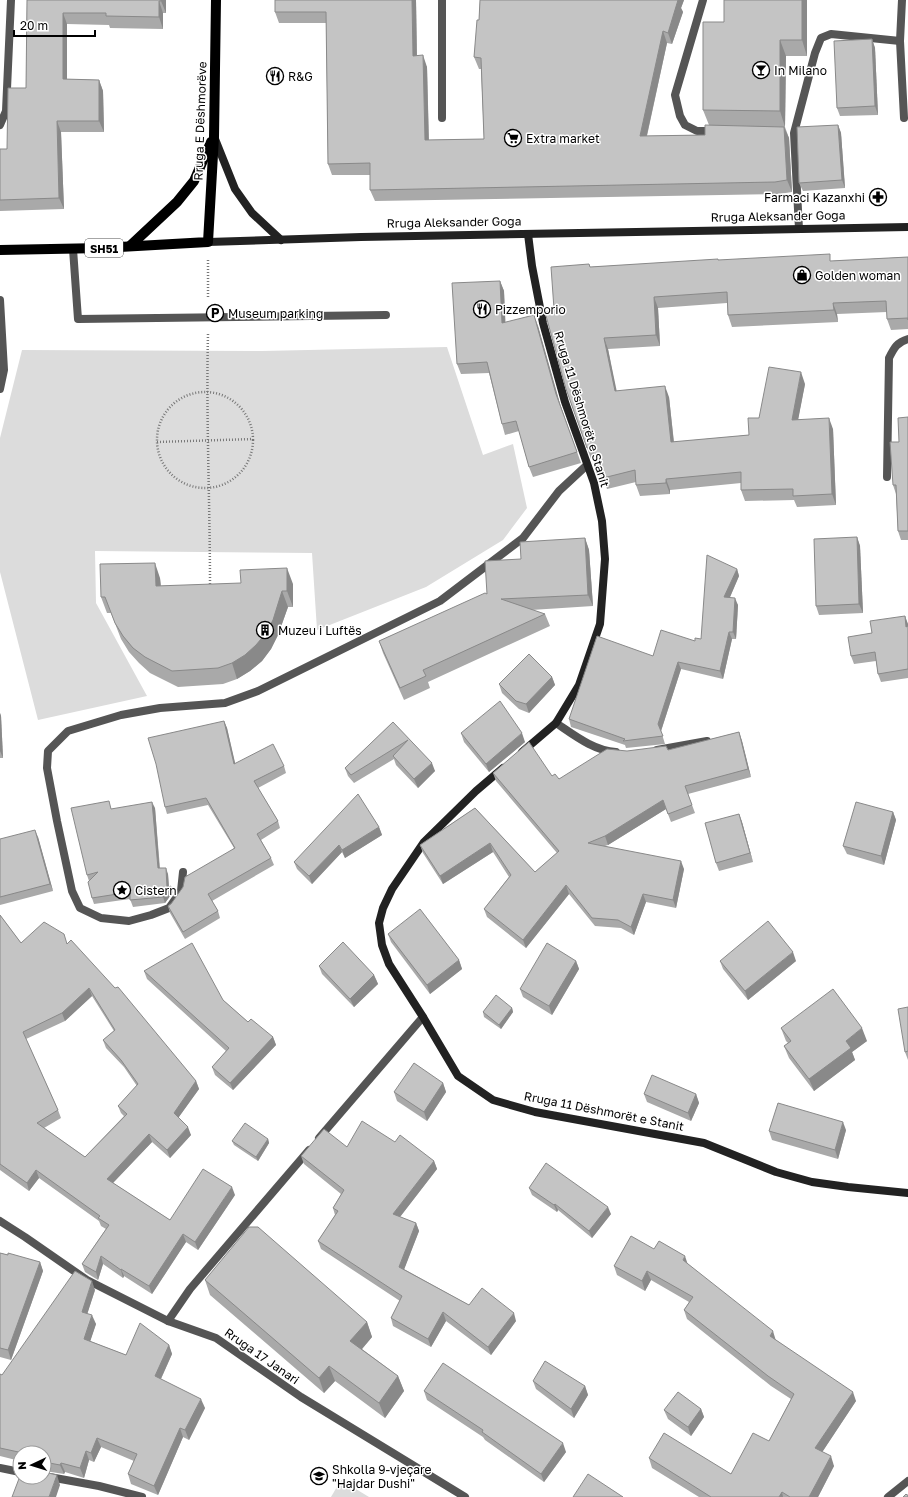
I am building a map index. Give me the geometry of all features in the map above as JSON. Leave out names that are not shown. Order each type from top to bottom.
[{"type":"main road","name":"Rruga E Dëshmorëve","points":[[208,242],[214,137],[216,0]]},
{"type":"main road","points":[[130,246],[176,202],[194,181],[214,137]]},
{"type":"main road","name":"Rruga Aleksander Goga","points":[[0,250],[73,249],[208,242]]},
{"type":"street","points":[[0,126],[6,111],[11,0]]},
{"type":"street","points":[[442,0],[442,118]]},
{"type":"street","points":[[703,0],[675,95],[680,116],[685,125],[697,131],[727,131]]},
{"type":"street","points":[[902,0],[900,41],[904,118]]},
{"type":"street","points":[[799,229],[791,133],[815,53],[822,38],[831,34],[900,41]]},
{"type":"street","points":[[214,137],[235,189],[252,213],[282,240]]},
{"type":"street","name":"Rruga Aleksander Goga","points":[[208,242],[360,237],[908,227]]},
{"type":"street","name":"Rruga 11 Dëshmorët e Stanit","points":[[528,234],[532,266],[543,323],[565,402],[594,483],[600,514],[605,559],[600,624],[579,685],[556,723],[476,791],[424,842],[392,889],[383,908],[379,923],[382,945],[389,964],[458,1076],[493,1100],[535,1112],[704,1143],[776,1172],[812,1182],[908,1193]]},
{"type":"street","points":[[73,249],[78,319],[386,315]]},
{"type":"street","points":[[0,300],[4,370],[0,389]]},
{"type":"street","points":[[887,477],[889,358],[900,342],[908,339]]},
{"type":"street","points":[[183,872],[181,892],[169,908],[151,915],[130,921],[101,918],[80,908],[72,891],[57,821],[47,768],[48,751],[68,731],[120,715],[160,708],[225,703],[258,691],[440,601],[523,538],[558,492],[587,465]]},
{"type":"street","points":[[556,723],[585,742],[608,752],[622,753]]},
{"type":"street","points":[[652,751],[707,741]]},
{"type":"street","points":[[168,1321],[190,1289],[423,1017]]},
{"type":"street","name":"Rruga 17 Janari","points":[[0,1221],[88,1280],[168,1321],[216,1338],[301,1397],[465,1497]]},
{"type":"street","points":[[0,1468],[12,1470]]},
{"type":"street","points":[[52,1477],[99,1486],[142,1497]]},
{"type":"street","points":[[888,1497],[908,1481]]},
{"type":"path","points":[[208,242],[206,392],[210,488],[210,590]]},
{"type":"path","points":[[206,392],[219,394],[236,403],[247,417],[251,425],[253,439],[252,452],[244,469],[231,482],[210,488],[197,488],[187,485],[172,475],[161,460],[157,442],[160,424],[169,408],[184,397],[206,392]]},
{"type":"path","points":[[157,442],[253,439]]},
{"type":"shaded area","points":[[447,347],[483,455],[513,444],[527,508],[503,540],[426,587],[317,630],[312,553],[95,551],[96,603],[147,696],[38,720],[0,572],[0,438],[22,350],[262,351]]},
{"type":"shaded area","points":[[341,1480],[369,1497],[331,1497]]},
{"type":"building","points":[[27,0],[161,1],[159,1],[159,17],[106,16],[106,13],[63,13],[63,79],[99,80],[99,121],[57,121],[59,198],[0,200],[0,149],[7,149],[8,88],[26,88]]},
{"type":"building","points":[[275,0],[412,0],[413,56],[423,55],[425,140],[484,139],[481,58],[474,57],[480,0],[678,0],[668,33],[663,31],[640,136],[705,135],[705,125],[784,127],[787,180],[775,182],[370,190],[370,163],[328,164],[326,12],[275,12]]},
{"type":"building","points":[[724,0],[802,0],[802,40],[780,40],[780,111],[703,110],[703,22],[724,22]]},
{"type":"building","points":[[872,39],[875,106],[837,108],[834,41]]},
{"type":"building","points":[[838,125],[842,180],[799,183],[797,127]]},
{"type":"building","points":[[830,254],[830,261],[908,257],[908,318],[887,319],[886,301],[833,303],[834,310],[728,315],[727,292],[654,297],[656,335],[604,338],[615,391],[665,386],[671,442],[749,435],[748,418],[759,418],[769,367],[801,372],[792,420],[829,418],[832,494],[793,496],[793,489],[741,490],[741,472],[666,479],[666,483],[636,485],[635,470],[603,478],[591,447],[587,448],[566,389],[545,312],[554,309],[551,267],[589,264],[590,267]]},
{"type":"building","points":[[500,281],[502,323],[534,315],[556,394],[577,452],[529,467],[516,421],[502,424],[487,362],[457,364],[452,283]]},
{"type":"building","points":[[908,417],[908,531],[898,531],[896,485],[893,485],[890,442],[899,442],[898,418]]},
{"type":"building","points":[[857,537],[859,604],[816,606],[814,539]]},
{"type":"building","points":[[585,538],[588,595],[501,599],[545,614],[423,670],[426,676],[400,688],[379,641],[485,593],[487,594],[485,561],[521,559],[520,542]]},
{"type":"building","points":[[707,555],[737,569],[724,597],[735,598],[733,632],[729,632],[720,671],[678,662],[658,724],[663,736],[623,741],[625,739],[569,719],[597,636],[653,656],[661,630],[695,641],[695,638],[701,639]]},
{"type":"building","points":[[155,563],[156,586],[241,583],[240,570],[287,568],[287,591],[282,591],[273,620],[266,633],[245,655],[232,663],[218,668],[172,671],[145,657],[133,648],[115,623],[105,597],[101,597],[100,564]]},
{"type":"building","points":[[905,616],[906,627],[908,626],[908,669],[878,674],[875,652],[851,656],[848,637],[872,633],[870,621]]},
{"type":"building","points":[[529,654],[552,677],[526,704],[516,701],[499,684]]},
{"type":"building","points":[[500,701],[522,733],[486,764],[461,733]]},
{"type":"building","points":[[224,721],[234,764],[273,744],[284,766],[254,781],[278,821],[257,834],[271,858],[208,894],[218,911],[183,932],[168,906],[183,887],[185,877],[235,848],[206,798],[165,807],[156,764],[148,738]]},
{"type":"building","points":[[393,722],[432,763],[414,779],[393,756],[408,740],[351,775],[345,768]]},
{"type":"building","points":[[739,732],[748,769],[685,786],[692,805],[668,814],[663,800],[605,836],[588,843],[681,861],[673,900],[643,894],[631,927],[618,920],[592,918],[566,885],[523,940],[484,909],[511,875],[490,843],[440,876],[420,845],[475,808],[535,872],[559,851],[493,773],[529,742],[552,776],[555,774],[559,779],[607,749],[627,751],[666,746],[668,750]]},
{"type":"building","points":[[358,794],[379,827],[342,850],[339,845],[309,876],[294,862]]},
{"type":"building","points":[[109,801],[111,809],[152,802],[158,868],[166,868],[167,888],[171,886],[163,897],[130,900],[130,892],[92,898],[88,882],[98,872],[87,875],[71,808]]},
{"type":"building","points":[[856,802],[893,812],[881,856],[843,846]]},
{"type":"building","points":[[739,814],[750,853],[716,863],[705,823]]},
{"type":"building","points":[[35,830],[50,884],[0,897],[0,839]]},
{"type":"building","points":[[420,909],[459,960],[427,985],[388,934]]},
{"type":"building","points":[[0,915],[21,943],[44,922],[64,934],[67,944],[71,940],[115,988],[118,987],[196,1081],[174,1113],[188,1127],[167,1150],[149,1134],[107,1179],[170,1220],[203,1169],[232,1187],[195,1242],[183,1234],[149,1286],[121,1270],[101,1256],[96,1272],[82,1264],[109,1225],[98,1218],[100,1216],[36,1170],[27,1183],[0,1164]],"holes":[[[89,988],[115,1030],[103,1040],[121,1060],[138,1084],[118,1106],[127,1114],[85,1157],[37,1123],[58,1110],[23,1032],[62,1013]]]},
{"type":"building","points":[[768,921],[793,952],[745,991],[720,961]]},
{"type":"building","points":[[343,942],[374,975],[350,999],[319,966]]},
{"type":"building","points":[[192,943],[223,1000],[248,1022],[251,1019],[273,1037],[230,1083],[212,1067],[229,1048],[144,971]]},
{"type":"building","points":[[547,943],[576,961],[549,1006],[520,989]]},
{"type":"building","points":[[833,989],[862,1028],[846,1041],[851,1048],[809,1079],[784,1046],[791,1041],[781,1028]]},
{"type":"building","points":[[496,995],[512,1008],[499,1025],[483,1012]]},
{"type":"building","points":[[908,1007],[908,1051],[905,1052],[898,1009]]},
{"type":"building","points":[[414,1063],[443,1083],[424,1112],[394,1092]]},
{"type":"building","points":[[652,1075],[696,1094],[688,1113],[644,1094]]},
{"type":"building","points":[[778,1103],[843,1122],[835,1150],[769,1131]]},
{"type":"building","points":[[362,1121],[395,1142],[400,1135],[434,1161],[393,1214],[416,1223],[399,1267],[469,1305],[482,1288],[514,1313],[488,1347],[443,1312],[428,1339],[391,1318],[402,1296],[318,1241],[338,1211],[333,1208],[344,1190],[301,1156],[324,1129],[347,1147]]},
{"type":"building","points":[[245,1123],[268,1139],[256,1157],[232,1141]]},
{"type":"building","points":[[546,1163],[608,1207],[589,1231],[555,1204],[554,1205],[529,1188]]},
{"type":"building","points":[[249,1227],[258,1227],[367,1322],[350,1341],[398,1376],[379,1403],[329,1366],[319,1378],[205,1280]]},
{"type":"building","points":[[631,1236],[654,1249],[659,1241],[685,1256],[683,1260],[773,1331],[770,1336],[853,1392],[815,1448],[831,1456],[809,1497],[790,1497],[782,1492],[779,1497],[711,1497],[649,1458],[664,1433],[731,1474],[753,1433],[769,1441],[794,1394],[768,1376],[684,1310],[693,1297],[647,1271],[642,1281],[614,1266]]},
{"type":"building","points":[[0,1253],[8,1255],[8,1253],[40,1262],[8,1350],[0,1348]]},
{"type":"building","points":[[75,1271],[92,1281],[82,1312],[92,1315],[84,1339],[126,1355],[140,1323],[169,1345],[155,1376],[201,1399],[185,1430],[180,1428],[154,1486],[128,1474],[137,1454],[97,1438],[91,1453],[86,1451],[80,1468],[61,1463],[60,1465],[52,1464],[52,1445],[12,1445],[12,1451],[0,1448],[0,1374],[2,1375]]},
{"type":"building","points":[[545,1361],[585,1386],[571,1409],[533,1381]]},
{"type":"building","points":[[443,1363],[563,1443],[541,1474],[482,1432],[483,1430],[424,1391]]},
{"type":"building","points":[[678,1392],[701,1409],[688,1427],[664,1410]]},
{"type":"building","points":[[52,1474],[57,1475],[49,1497],[12,1497],[17,1485],[52,1485]]},
{"type":"building","points":[[588,1474],[623,1497],[573,1497]]},
{"type":"place","name":"In Milano","points":[[761,70]]},
{"type":"place","name":"R&G","points":[[275,76]]},
{"type":"place","name":"Extra market","points":[[513,138]]},
{"type":"place","name":"Farmaci Kazanxhi","points":[[878,197]]},
{"type":"place","name":"Golden woman","points":[[802,275]]},
{"type":"place","name":"Pizzemporio","points":[[482,309]]},
{"type":"place","name":"Museum parking","points":[[215,313]]},
{"type":"place","name":"Muzeu i Luftës","points":[[265,630]]},
{"type":"place","name":"Cistern","points":[[122,890]]},
{"type":"place","name":"Shkolla 9-vjeçare \"Hajdar Dushi\"","points":[[319,1476]]}]
